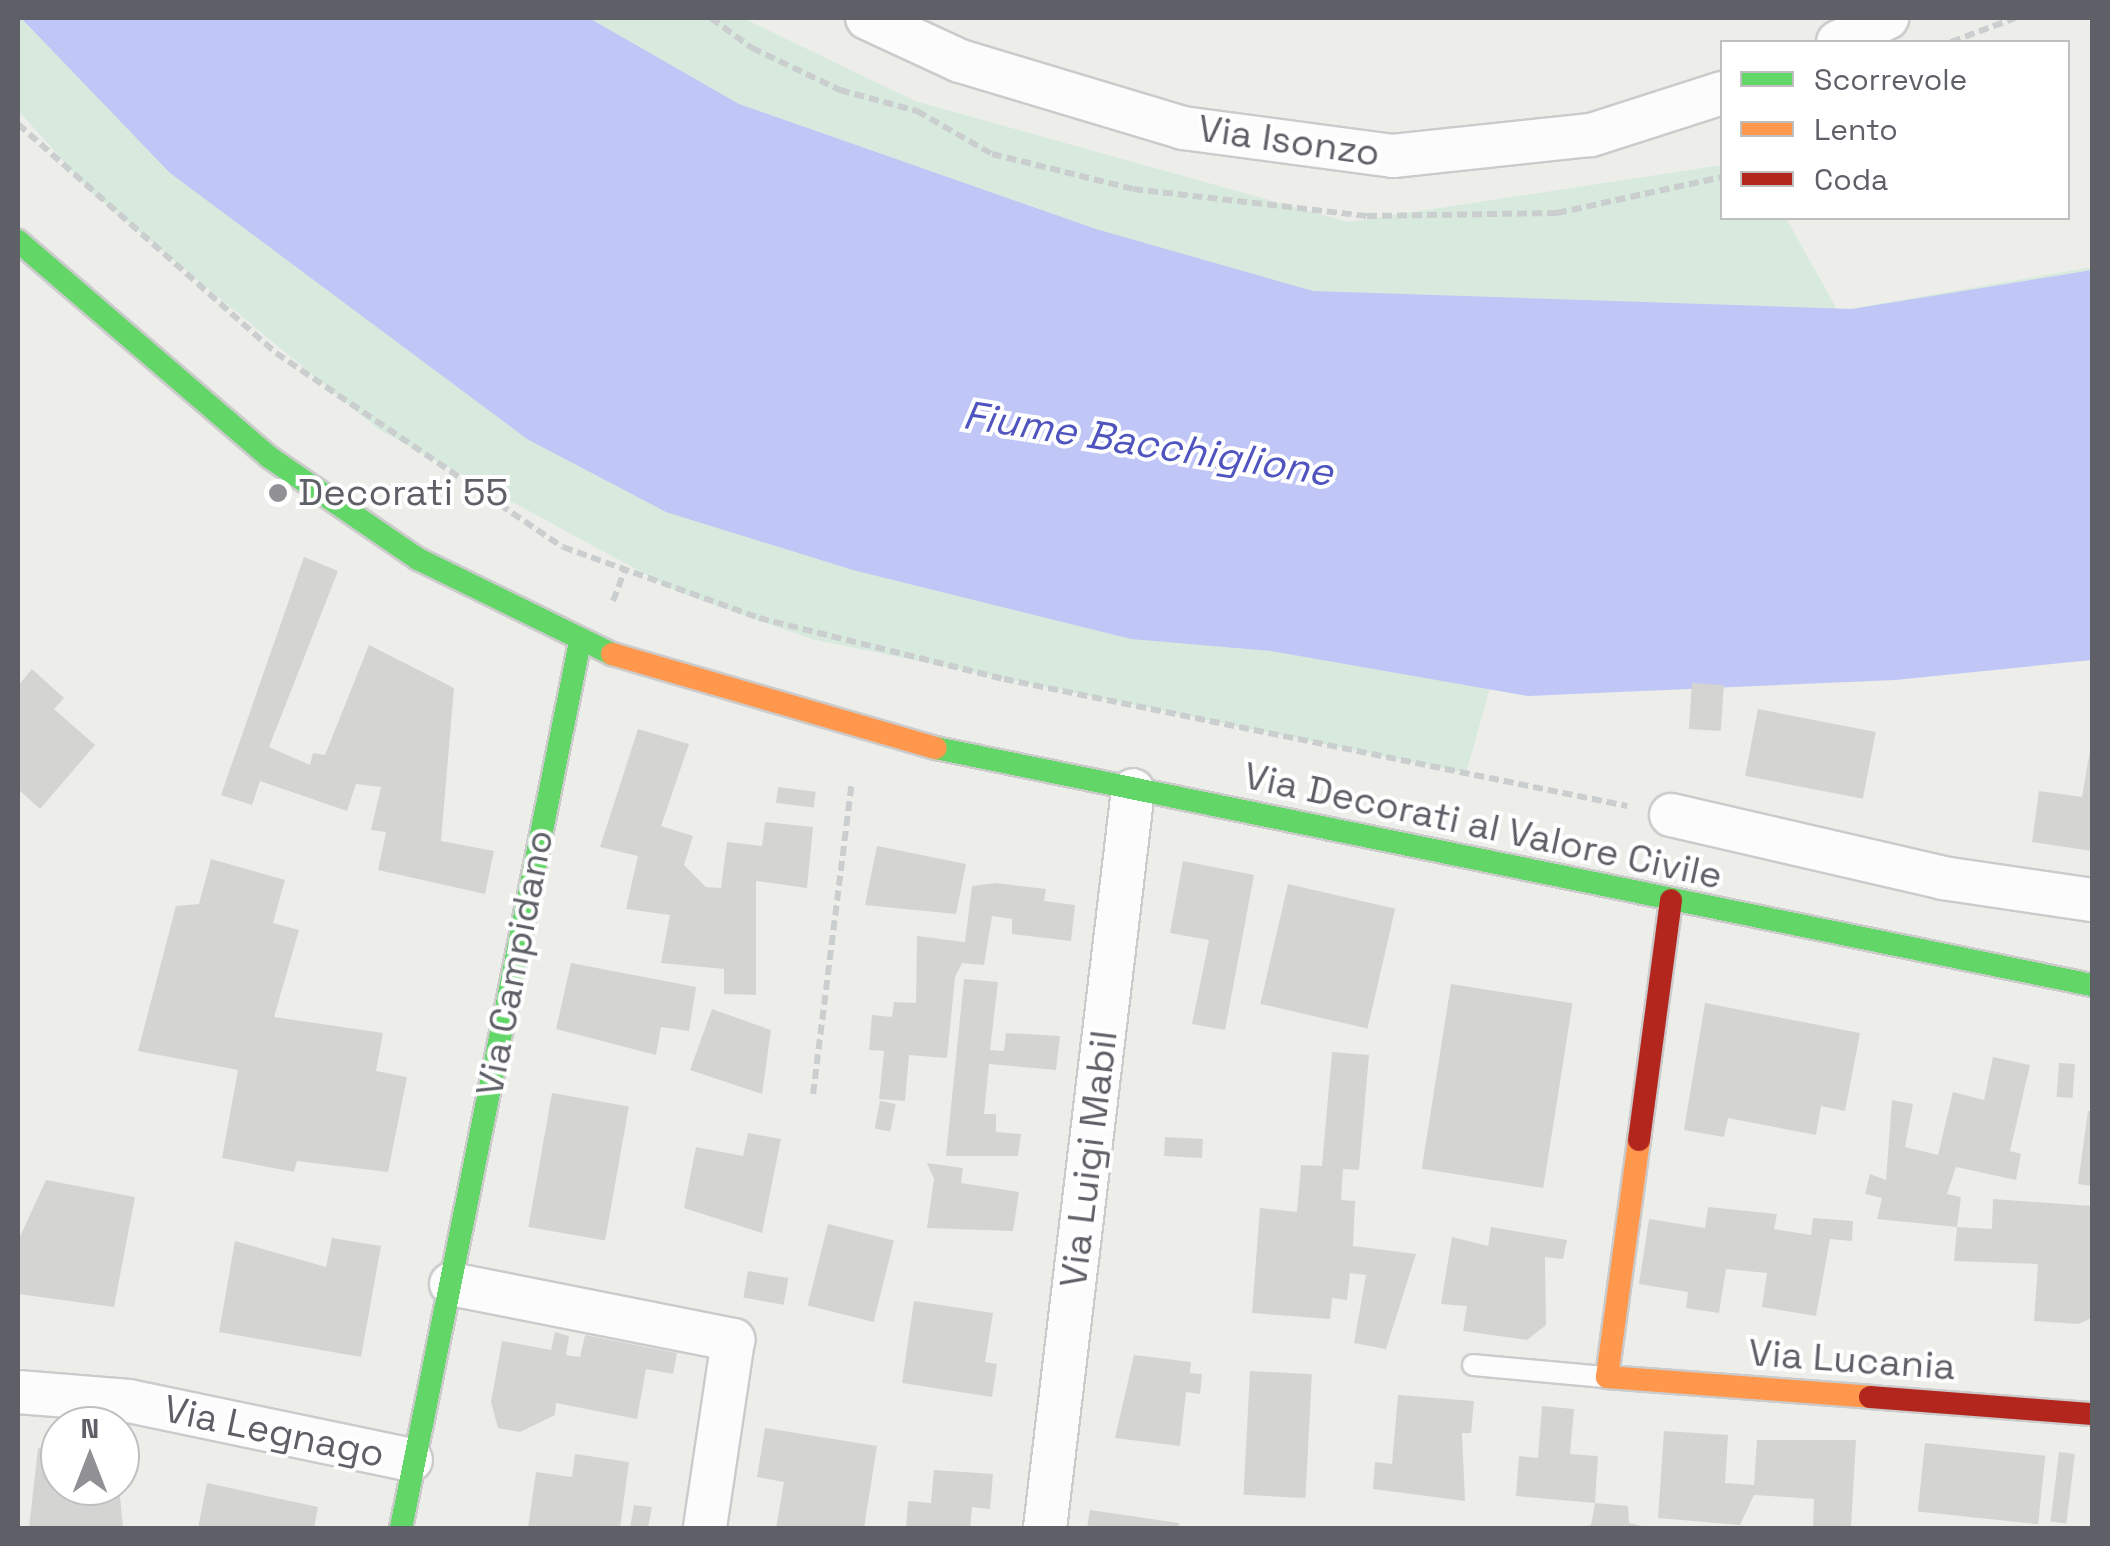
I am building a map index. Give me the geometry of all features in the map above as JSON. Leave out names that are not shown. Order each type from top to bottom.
[{"type":"street","name":"Via Isonzo","points":[[867,18],[1070,98],[1183,128],[1375,154],[1590,135],[1720,93]]},
{"type":"street","points":[[1842,40],[1887,18]]},
{"type":"street","name":"Via Decorati al Valore Civile","points":[[18,241],[269,456],[418,559],[580,642],[861,732],[2092,984]]},
{"type":"street","name":"Via Campidano","points":[[401,1528],[411,1460],[451,1284],[580,642]]},
{"type":"street","name":"Via Luigi Mabil","points":[[1045,1528],[1132,790]]},
{"type":"street","points":[[1671,814],[1943,878],[2092,900]]},
{"type":"street","points":[[1607,1377],[1671,900]]},
{"type":"street","points":[[451,1284],[733,1340],[705,1528]]},
{"type":"street","name":"Via Lucania","points":[[1607,1377],[2092,1414]]},
{"type":"street","name":"Via Legnago","points":[[18,1392],[129,1401],[411,1460]]},
{"type":"lane","name":"Via Lucania","points":[[1473,1365],[1607,1377]]},
{"type":"path","points":[[1957,40],[2015,18]]},
{"type":"path","points":[[18,124],[276,353],[563,547],[759,618],[1004,679],[1671,814]]},
{"type":"path","points":[[813,1094],[861,732]]},
{"type":"green space","points":[[18,18],[743,18],[915,101],[1348,222],[1720,165],[1720,220],[1787,220],[1838,311],[2092,267],[2092,636],[1494,674],[1466,773],[811,639],[676,591],[378,429],[89,190],[18,110]]},
{"type":"water","name":"Fiume Bacchiglione","points":[[21,18],[589,18],[739,104],[1096,229],[1313,291],[1852,309],[2092,270],[2092,660],[1895,680],[1528,696],[1271,651],[1131,639],[853,570],[666,512],[527,439],[170,173]]},
{"type":"building","points":[[304,557],[338,571],[269,747],[310,765],[313,753],[325,755],[369,645],[454,688],[441,841],[494,851],[485,894],[378,870],[386,832],[371,830],[381,787],[356,784],[347,811],[260,781],[252,805],[221,795]]},
{"type":"building","points":[[32,669],[64,698],[54,709],[95,745],[40,809],[18,789],[18,686]]},
{"type":"building","points":[[1692,683],[1724,685],[1721,731],[1689,729]]},
{"type":"building","points":[[1758,709],[1876,732],[1863,799],[1745,776]]},
{"type":"building","points":[[638,729],[689,744],[661,826],[693,836],[684,865],[706,887],[721,888],[727,842],[762,846],[765,822],[813,827],[807,888],[756,881],[756,995],[724,994],[724,969],[661,963],[670,915],[626,909],[638,856],[600,847]]},
{"type":"building","points":[[2092,739],[2092,851],[2032,842],[2039,791],[2082,797]]},
{"type":"building","points":[[778,787],[816,792],[814,808],[776,803]]},
{"type":"building","points":[[877,846],[966,864],[956,914],[865,905]]},
{"type":"building","points":[[211,859],[285,880],[273,923],[299,930],[274,1017],[383,1033],[376,1071],[407,1077],[388,1172],[297,1161],[294,1172],[222,1158],[238,1070],[138,1051],[176,906],[199,904]]},
{"type":"building","points":[[1183,861],[1254,875],[1225,1030],[1192,1024],[1209,940],[1170,933]]},
{"type":"building","points":[[996,883],[1046,889],[1044,901],[1075,905],[1071,941],[1012,934],[1012,919],[992,916],[984,965],[962,963],[955,977],[947,1058],[909,1055],[905,1101],[879,1099],[884,1051],[869,1050],[872,1015],[892,1017],[894,1002],[916,1003],[917,936],[965,942],[972,886]]},
{"type":"building","points":[[1288,884],[1395,909],[1368,1029],[1260,1004]]},
{"type":"building","points":[[571,963],[696,987],[689,1031],[661,1027],[656,1055],[556,1029]]},
{"type":"building","points":[[964,979],[998,982],[990,1050],[1004,1051],[1006,1033],[1060,1036],[1056,1070],[989,1064],[984,1114],[996,1114],[996,1132],[1021,1134],[1018,1156],[946,1156]]},
{"type":"building","points":[[1451,984],[1572,1003],[1543,1188],[1422,1169]]},
{"type":"building","points":[[1705,1003],[1860,1033],[1845,1111],[1821,1106],[1816,1135],[1728,1118],[1724,1137],[1684,1130]]},
{"type":"building","points":[[712,1009],[771,1030],[762,1094],[690,1070]]},
{"type":"building","points":[[1332,1052],[1369,1055],[1359,1170],[1343,1169],[1341,1200],[1355,1201],[1353,1246],[1416,1254],[1386,1349],[1354,1343],[1366,1275],[1350,1273],[1347,1300],[1332,1298],[1330,1319],[1252,1313],[1260,1208],[1297,1212],[1301,1165],[1322,1166]]},
{"type":"building","points":[[1993,1057],[2030,1065],[2010,1151],[2021,1154],[2016,1180],[1956,1167],[1947,1194],[1961,1197],[1957,1227],[1877,1219],[1882,1198],[1865,1194],[1870,1174],[1886,1180],[1892,1100],[1913,1104],[1905,1147],[1938,1155],[1953,1092],[1984,1100]]},
{"type":"building","points":[[2059,1063],[2075,1064],[2073,1098],[2057,1097]]},
{"type":"building","points":[[552,1093],[629,1107],[605,1240],[528,1227]]},
{"type":"building","points":[[880,1101],[896,1104],[890,1132],[875,1128]]},
{"type":"building","points":[[2088,1111],[2092,1111],[2092,1186],[2078,1184]]},
{"type":"building","points":[[748,1133],[781,1139],[762,1233],[684,1208],[696,1147],[743,1156]]},
{"type":"building","points":[[1165,1137],[1203,1139],[1202,1158],[1164,1156]]},
{"type":"building","points":[[927,1163],[963,1168],[961,1183],[1019,1192],[1013,1231],[927,1228],[934,1179]]},
{"type":"building","points":[[46,1180],[135,1197],[114,1307],[18,1294],[18,1241]]},
{"type":"building","points":[[1993,1199],[2092,1206],[2092,1318],[2078,1324],[2034,1321],[2038,1264],[1954,1261],[1957,1227],[1992,1229]]},
{"type":"building","points":[[1708,1207],[1777,1214],[1774,1229],[1811,1235],[1813,1218],[1853,1221],[1852,1241],[1830,1239],[1816,1316],[1762,1307],[1767,1273],[1726,1269],[1719,1313],[1686,1308],[1688,1292],[1639,1284],[1649,1219],[1705,1228]]},
{"type":"building","points":[[828,1224],[894,1240],[874,1322],[808,1306]]},
{"type":"building","points":[[1491,1227],[1567,1240],[1563,1259],[1545,1257],[1546,1325],[1527,1340],[1463,1331],[1467,1306],[1441,1304],[1452,1237],[1488,1246]]},
{"type":"building","points":[[332,1238],[381,1246],[361,1357],[219,1332],[235,1241],[326,1267]]},
{"type":"building","points":[[748,1271],[788,1278],[784,1305],[743,1298]]},
{"type":"building","points":[[914,1301],[993,1313],[985,1362],[997,1364],[992,1397],[902,1383]]},
{"type":"building","points":[[555,1332],[569,1336],[566,1355],[580,1357],[585,1335],[677,1353],[673,1374],[646,1369],[637,1419],[556,1403],[555,1415],[520,1432],[498,1428],[491,1402],[502,1341],[551,1350]]},
{"type":"building","points":[[1134,1355],[1191,1362],[1190,1373],[1202,1374],[1200,1394],[1186,1392],[1180,1446],[1115,1438]]},
{"type":"building","points":[[1250,1371],[1312,1374],[1305,1498],[1244,1495]]},
{"type":"building","points":[[1398,1395],[1474,1401],[1471,1433],[1462,1433],[1465,1501],[1373,1489],[1375,1462],[1392,1464]]},
{"type":"building","points":[[1542,1406],[1574,1409],[1570,1454],[1598,1456],[1595,1503],[1516,1496],[1519,1456],[1538,1458]]},
{"type":"building","points":[[765,1428],[877,1446],[864,1528],[776,1528],[784,1482],[757,1477]]},
{"type":"building","points":[[1664,1431],[1728,1435],[1725,1483],[1754,1485],[1757,1440],[1856,1440],[1851,1528],[1813,1528],[1814,1499],[1754,1495],[1740,1525],[1658,1518]]},
{"type":"building","points":[[1925,1443],[2045,1456],[2038,1524],[1918,1512]]},
{"type":"building","points":[[38,1448],[40,1506],[121,1506],[123,1528],[29,1528]]},
{"type":"building","points":[[2059,1452],[2075,1454],[2066,1523],[2050,1521]]},
{"type":"building","points":[[575,1454],[629,1462],[620,1528],[528,1528],[536,1472],[572,1477]]},
{"type":"building","points":[[934,1470],[993,1474],[990,1509],[972,1507],[970,1528],[906,1528],[908,1501],[931,1503]]},
{"type":"building","points":[[207,1483],[318,1507],[314,1528],[198,1528]]},
{"type":"building","points":[[1595,1503],[1628,1506],[1629,1523],[1651,1528],[1577,1528],[1591,1525]]},
{"type":"building","points":[[634,1505],[652,1507],[648,1528],[630,1528]]},
{"type":"building","points":[[1090,1510],[1179,1523],[1178,1528],[1087,1528]]},
{"type":"traffic: fast","points":[[18,241],[269,457],[418,559],[612,654]]},
{"type":"traffic: fast","points":[[401,1528],[580,642]]},
{"type":"traffic: fast","points":[[936,748],[2092,985]]},
{"type":"traffic: slow","points":[[612,654],[936,748]]},
{"type":"traffic: slow","points":[[1639,1140],[1607,1377],[1870,1397]]},
{"type":"traffic: jam","points":[[1639,1140],[1671,900]]},
{"type":"traffic: jam","points":[[1870,1397],[2092,1414]]},
{"type":"place","name":"Decorati 55","points":[[278,493]]}]
